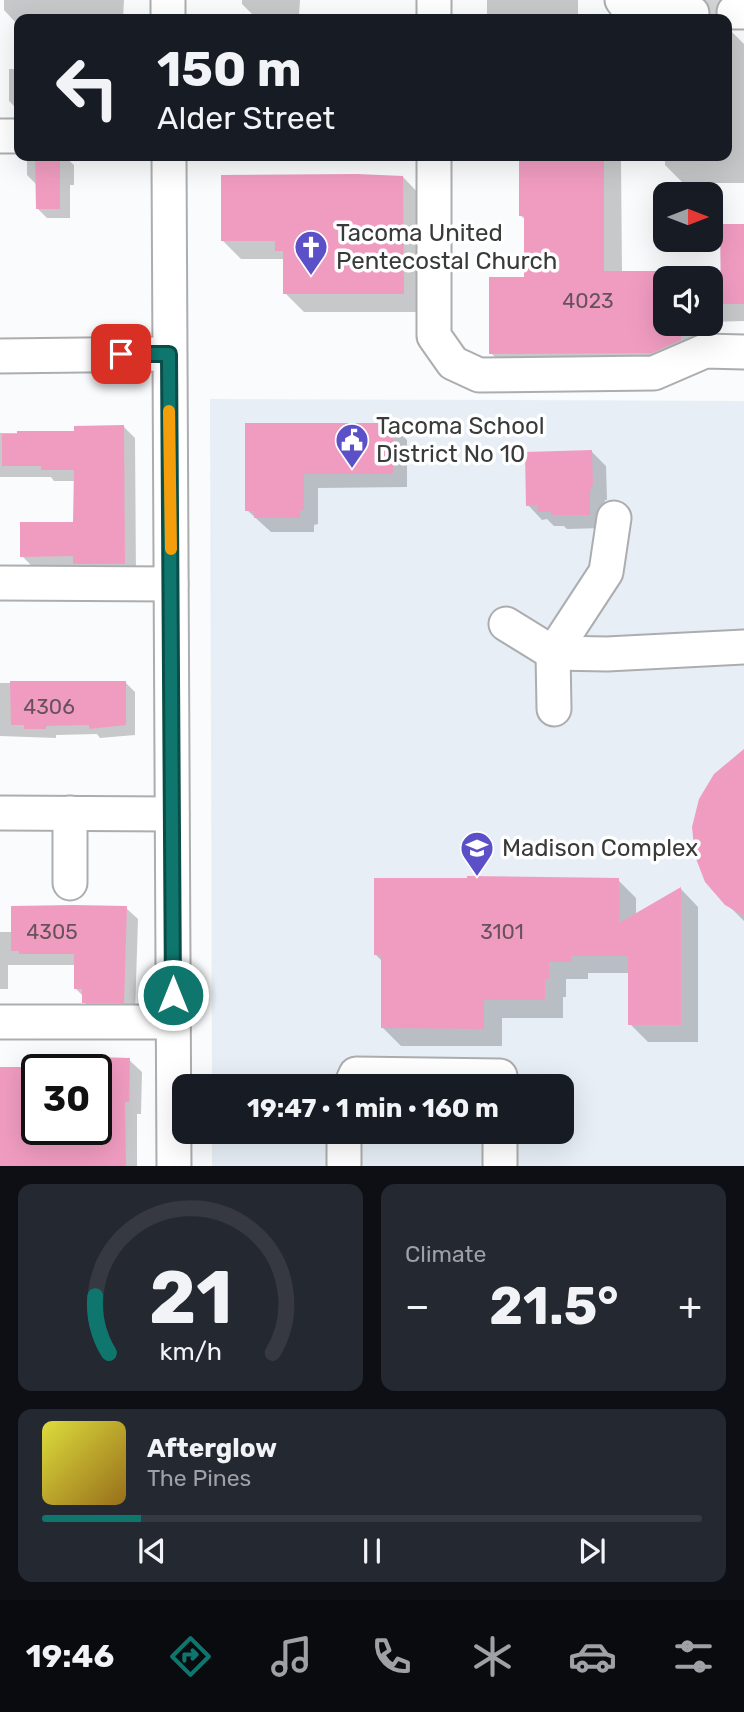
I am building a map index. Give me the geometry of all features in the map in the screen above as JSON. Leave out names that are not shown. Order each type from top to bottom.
[{"type":"street","points":[[622,0],[629,9],[692,13]]},
{"type":"street","points":[[169,161],[174,1166]]},
{"type":"street","points":[[434,161],[434,336],[453,363],[479,375],[654,373],[705,351],[744,352]]},
{"type":"street","points":[[0,356],[169,354]]},
{"type":"street","points":[[554,709],[553,653],[606,572],[614,518]]},
{"type":"street","points":[[0,583],[171,584]]},
{"type":"street","points":[[506,624],[553,653],[607,654],[744,647]]},
{"type":"street","points":[[0,813],[172,814]]},
{"type":"street","points":[[70,813],[70,883]]},
{"type":"street","points":[[0,1022],[173,1022]]},
{"type":"street","points":[[344,1144],[344,1166]]},
{"type":"street","points":[[500,1144],[500,1166]]},
{"type":"shaded area","name":"Madison Complex","points":[[210,399],[744,401],[744,1166],[212,1166],[212,1144],[574,1144],[574,1074],[212,1074]]},
{"type":"building","points":[[35,161],[60,161],[60,209],[36,209]]},
{"type":"building","points":[[519,161],[604,161],[604,271],[653,271],[653,336],[681,336],[681,340],[652,353],[489,354],[489,277],[524,277],[524,216],[519,216]]},
{"type":"building","points":[[221,175],[403,176],[404,294],[283,294],[283,251],[275,251],[275,241],[221,241]]},
{"type":"building","points":[[723,224],[744,224],[744,304],[723,304],[723,266],[721,266]]},
{"type":"building","name":"Tacoma School District No 10","points":[[245,423],[393,423],[393,474],[304,474],[304,510],[300,511],[300,518],[254,518],[254,511],[245,511]]},
{"type":"building","points":[[124,425],[125,564],[73,564],[73,556],[20,557],[20,522],[73,522],[74,470],[41,470],[41,466],[2,466],[2,434],[17,434],[17,431],[74,431],[74,426]]},
{"type":"building","points":[[592,450],[593,486],[590,494],[590,515],[551,515],[551,512],[538,512],[538,505],[526,506],[525,452]]},
{"type":"building","points":[[10,681],[126,681],[126,725],[89,729],[89,725],[24,729],[24,725],[11,725]]},
{"type":"building","points":[[744,749],[744,916],[725,905],[705,882],[695,856],[692,827],[699,799],[714,774]]},
{"type":"building","points":[[374,878],[619,878],[619,923],[681,887],[681,1025],[628,1025],[628,956],[571,956],[571,962],[549,962],[549,979],[545,979],[545,1000],[484,1000],[484,1029],[381,1028],[381,955],[374,955]]},
{"type":"building","points":[[11,906],[127,906],[124,1003],[82,1003],[82,989],[74,989],[74,954],[19,954],[19,951],[11,951]]},
{"type":"building","points":[[112,1057],[130,1058],[129,1102],[125,1102],[126,1166],[0,1166],[0,1067],[21,1067],[21,1145],[112,1145]]},
{"type":"tunnel","points":[[692,13],[734,12]]},
{"type":"slow traffic","points":[[169,411],[171,549]]},
{"type":"place","name":"Tacoma United Pentecostal Church","points":[[311,277]]},
{"type":"place","name":"Tacoma School District No 10","points":[[352,470]]},
{"type":"place","name":"Madison Complex","points":[[477,878]]},
{"type":"route","points":[[121,354],[169,354],[173,995]]}]
